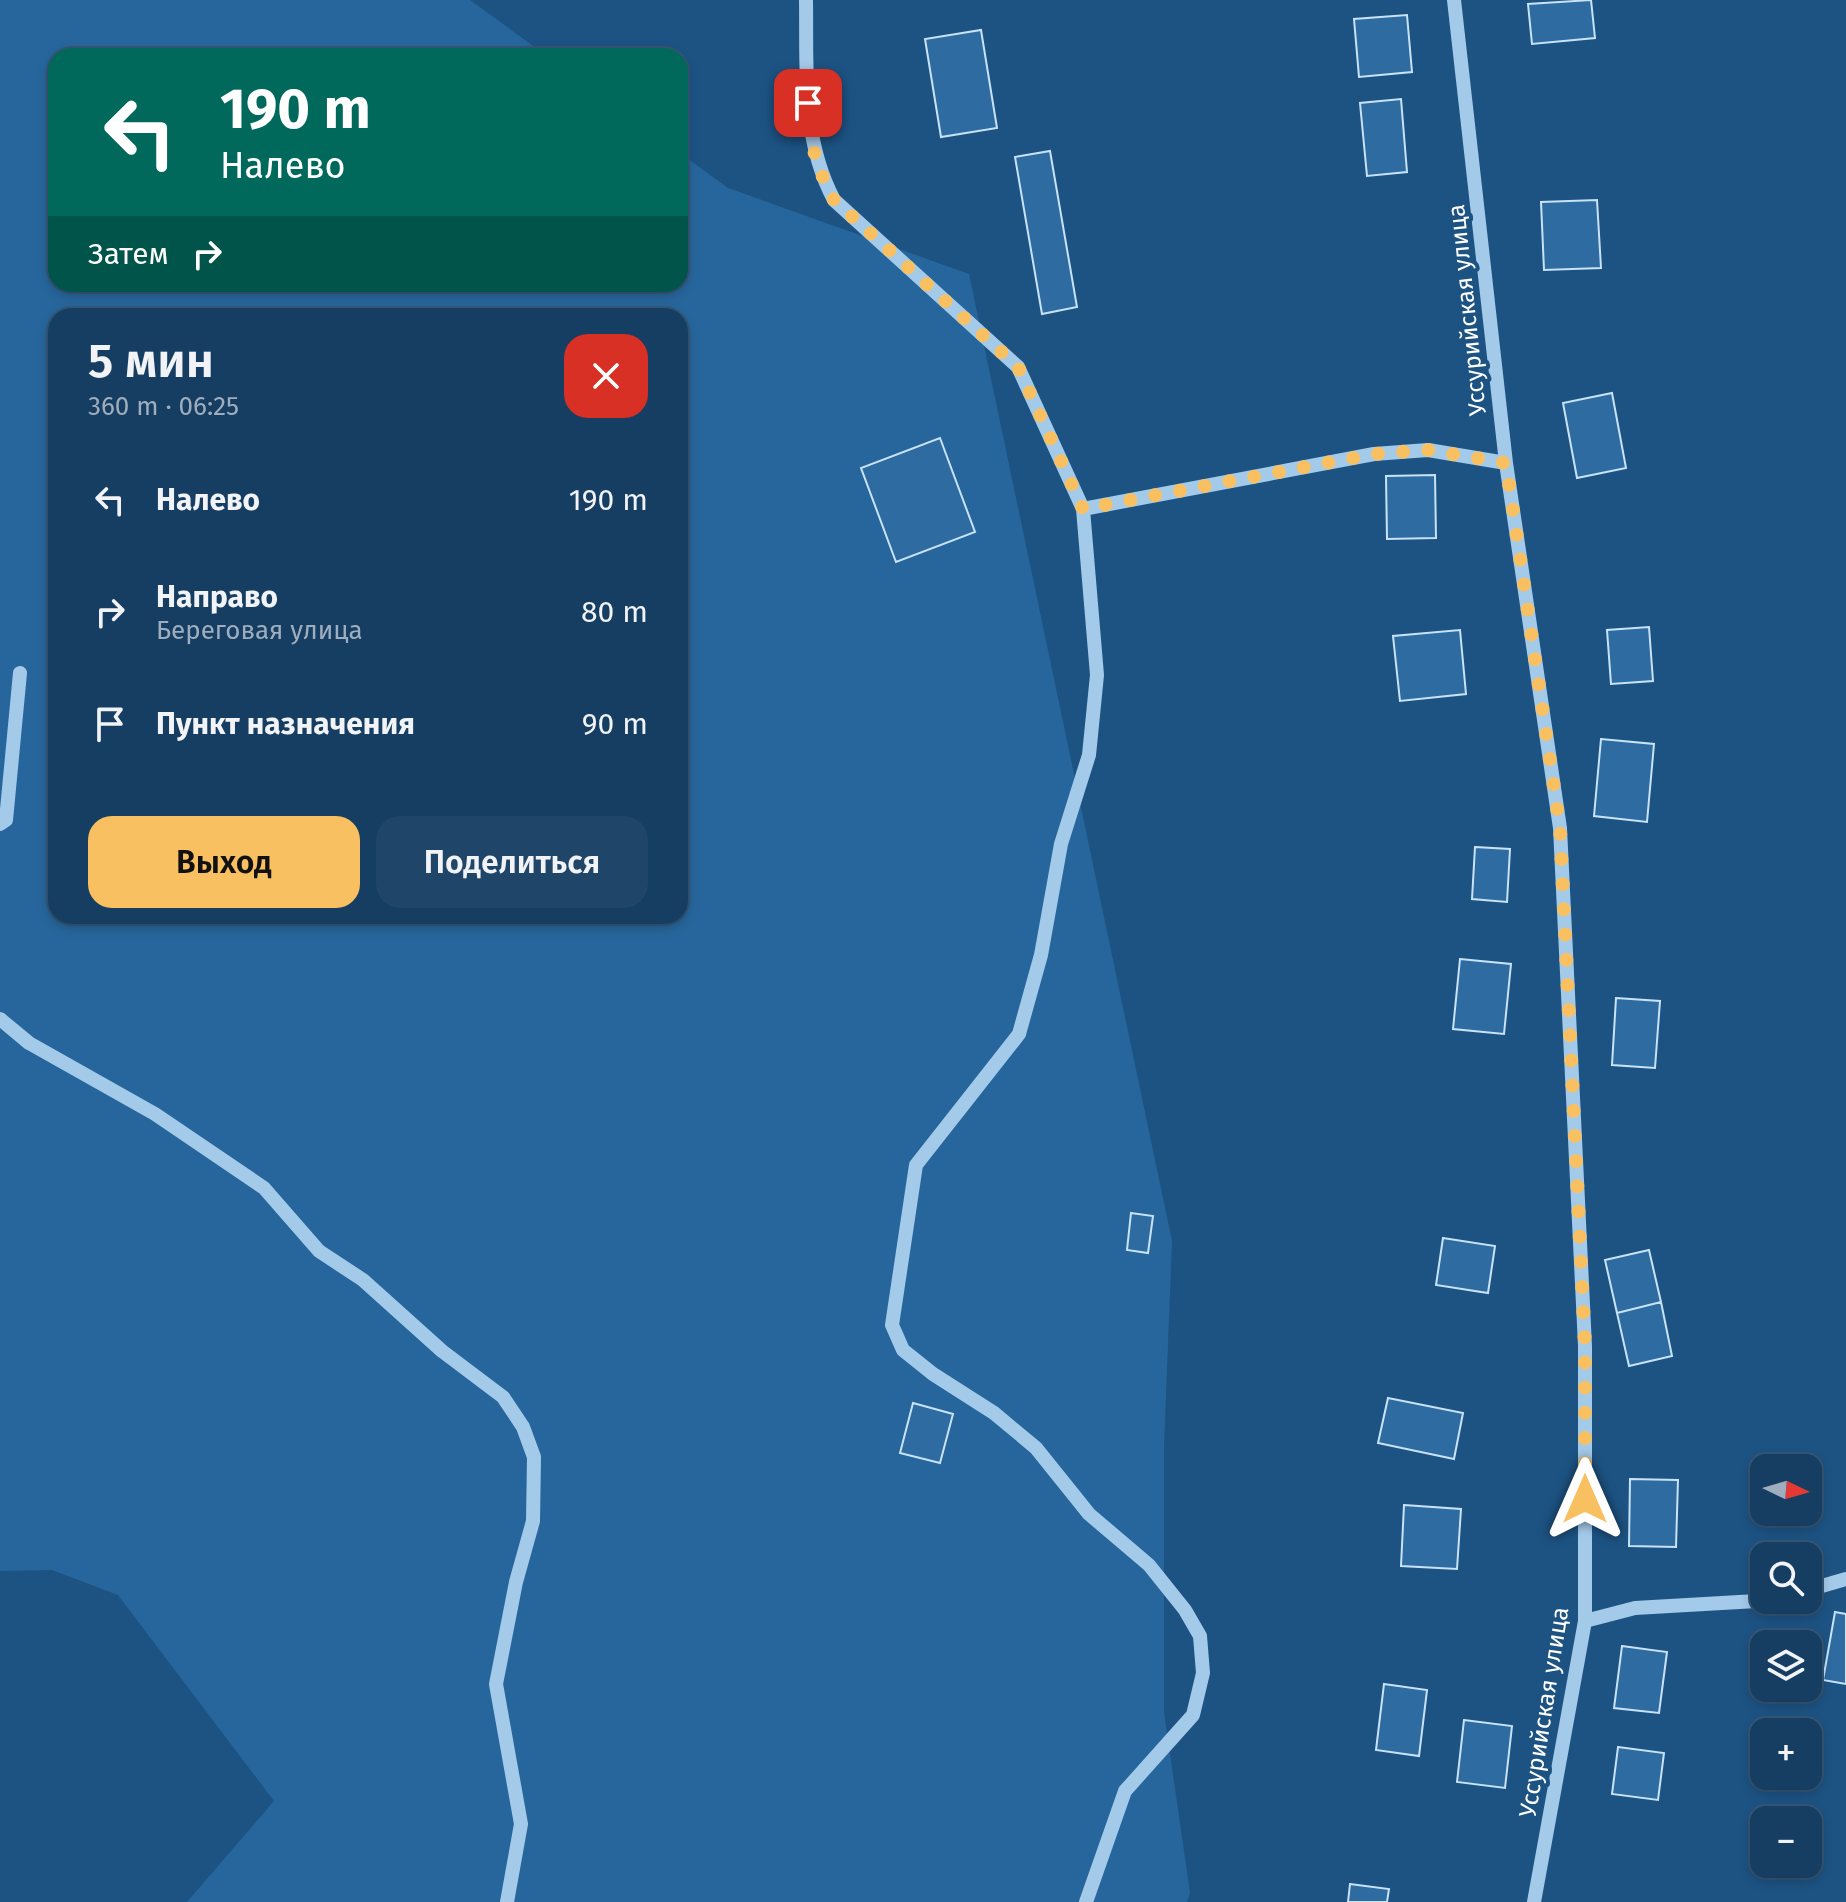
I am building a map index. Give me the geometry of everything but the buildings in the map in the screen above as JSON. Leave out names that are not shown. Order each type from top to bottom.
[{"type":"street","points":[[806,0],[808,129],[834,200],[1018,367],[1083,509],[1097,675],[1089,755],[1061,844],[1041,955],[1019,1034],[916,1165],[892,1325],[903,1350],[994,1413],[1036,1448],[1089,1514],[1149,1565],[1185,1610],[1200,1636],[1203,1673],[1193,1715],[1125,1791],[1086,1902]]},
{"type":"street","name":"Уссурийская улица","points":[[1454,0],[1506,463],[1560,828],[1585,1346],[1585,1621],[1534,1902]]},
{"type":"street","points":[[1083,509],[1374,454],[1428,450],[1506,463]]},
{"type":"street","points":[[0,824],[6,820],[20,673]]},
{"type":"street","points":[[0,1019],[29,1043],[155,1114],[264,1188],[319,1251],[363,1280],[442,1351],[503,1397],[523,1427],[534,1457],[533,1521],[516,1582],[496,1684],[521,1824],[507,1902]]},
{"type":"street","points":[[1822,1586],[1846,1579]]},
{"type":"street","points":[[1585,1621],[1635,1608],[1750,1601]]},
{"type":"shaded area","points":[[0,0],[470,0],[536,48],[48,48],[48,292],[688,292],[688,159],[728,188],[969,274],[1172,1241],[1164,1446],[1164,1712],[1190,1893],[1187,1902],[187,1902],[274,1801],[118,1595],[52,1570],[0,1571]]},
{"type":"route","points":[[808,103],[808,129],[821,175],[834,200],[1018,367],[1083,509],[1374,454],[1428,450],[1506,463],[1560,828],[1585,1346],[1585,1499]]}]
